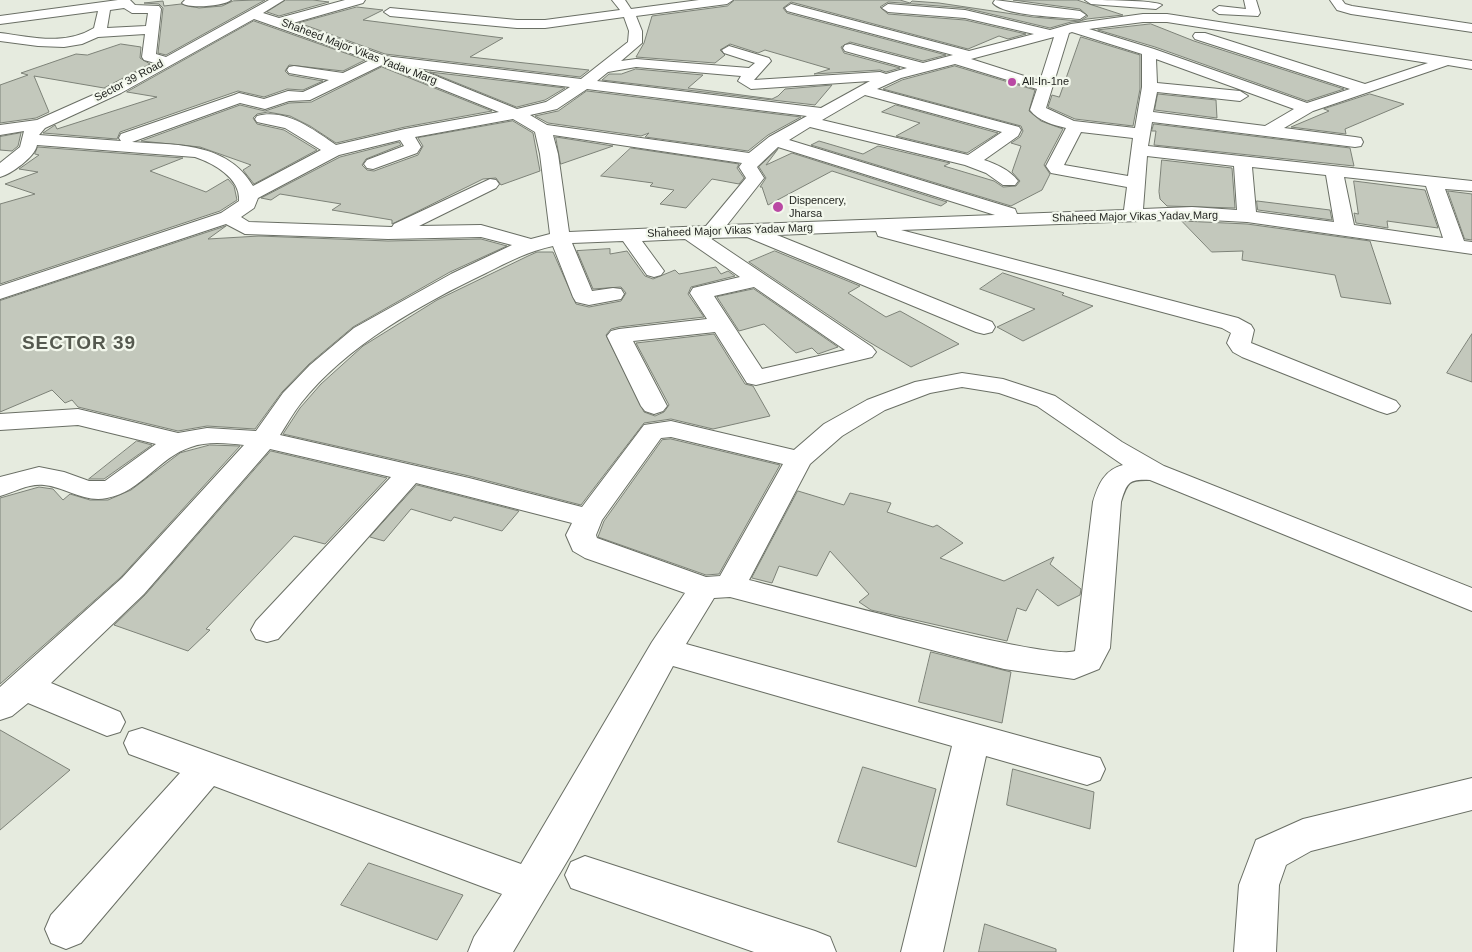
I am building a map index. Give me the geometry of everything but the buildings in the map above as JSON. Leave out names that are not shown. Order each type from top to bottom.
[{"type":"street","points":[[188,3],[225,0]]},
{"type":"street","name":"Shaheed Major Vikas Yadav Marg","points":[[251,14],[278,0]]},
{"type":"street","points":[[280,22],[359,0]]},
{"type":"street","points":[[249,195],[333,151],[405,134],[551,106],[585,84],[635,43],[636,38],[629,13],[618,0]]},
{"type":"street","points":[[671,0],[683,7]]},
{"type":"street","points":[[390,12],[532,25],[727,0]]},
{"type":"street","points":[[843,21],[911,0]]},
{"type":"street","points":[[1001,0],[999,3],[1009,7],[1149,52],[1307,108]]},
{"type":"street","points":[[1084,0],[1068,27],[1045,87],[1038,110],[1048,117],[1140,142],[1243,162],[1472,186]]},
{"type":"street","points":[[1091,0],[1187,8]]},
{"type":"street","points":[[1206,9],[1254,13],[1250,0]]},
{"type":"street","points":[[1336,0],[1337,4],[1341,7],[1351,10],[1472,28]]},
{"type":"street","points":[[0,20],[126,2],[132,9],[155,9],[149,57],[166,61]]},
{"type":"street","points":[[423,15],[442,4]]},
{"type":"street","points":[[96,33],[100,30],[105,6]]},
{"type":"street","points":[[791,8],[843,21],[962,57],[1045,87]]},
{"type":"street","points":[[879,11],[965,14],[1068,27]]},
{"type":"street","name":"Shaheed Major Vikas Yadav Marg","points":[[251,14],[280,22],[382,60],[516,114],[543,130]]},
{"type":"street","name":"Sector 39 Road","points":[[0,130],[42,124],[116,90],[251,14]]},
{"type":"street","points":[[606,68],[636,63],[751,78],[760,85],[896,75],[1068,27],[1143,18],[1183,19],[1472,65]]},
{"type":"street","points":[[1143,18],[1366,88]]},
{"type":"street","points":[[1264,23],[1472,55]]},
{"type":"street","points":[[0,37],[66,44],[96,33],[151,30]]},
{"type":"street","points":[[850,48],[924,68]]},
{"type":"street","points":[[728,101],[751,78],[764,61],[729,50]]},
{"type":"street","points":[[1133,216],[1140,142],[1150,87],[1149,52]]},
{"type":"street","points":[[1268,131],[1307,108],[1448,61],[1472,55]]},
{"type":"street","points":[[127,138],[239,98],[266,104],[288,96],[305,97],[382,60],[823,113]]},
{"type":"street","points":[[294,70],[345,78]]},
{"type":"street","points":[[712,232],[755,178],[748,167],[753,159],[775,141],[863,90],[896,75]]},
{"type":"street","points":[[1150,87],[1284,100]]},
{"type":"street","points":[[863,90],[1012,130],[1012,133],[971,161]]},
{"type":"street","points":[[1144,116],[1355,142]]},
{"type":"street","points":[[263,119],[273,118],[290,124],[333,151]]},
{"type":"street","points":[[808,122],[971,161],[992,169],[1010,182]]},
{"type":"street","points":[[0,172],[28,149],[34,129],[42,124]]},
{"type":"street","points":[[1076,125],[1055,166],[1057,169],[1136,183]]},
{"type":"street","points":[[613,294],[584,297],[560,238],[549,154],[543,130],[753,159]]},
{"type":"street","points":[[373,164],[411,150],[413,147],[405,134]]},
{"type":"street","points":[[0,293],[228,217],[248,204],[249,195],[240,176],[214,157],[196,152],[30,138]]},
{"type":"street","points":[[775,141],[1026,219]]},
{"type":"street","points":[[1243,162],[1247,216]]},
{"type":"street","points":[[1334,172],[1345,230]]},
{"type":"street","points":[[1434,183],[1464,247]]},
{"type":"street","points":[[388,233],[490,184]]},
{"type":"street","name":"Shaheed Major Vikas Yadav Marg","points":[[12,696],[133,586],[263,440],[292,398],[319,370],[362,333],[458,278],[529,245],[560,238],[1192,213],[1247,216],[1464,247]]},
{"type":"street","points":[[228,217],[239,226],[252,230],[388,233],[481,231],[514,238],[529,245]]},
{"type":"street","points":[[862,226],[1230,323],[1244,330],[1239,343],[1250,352],[1387,406]]},
{"type":"street","points":[[747,231],[984,327]]},
{"type":"street","points":[[688,233],[864,352],[756,378],[701,293],[755,280]]},
{"type":"street","points":[[628,235],[654,271]]},
{"type":"street","points":[[654,406],[618,336],[721,324]]},
{"type":"street","points":[[489,952],[558,841],[664,651],[718,587],[799,460],[833,430],[876,405],[924,387],[962,380],[1003,386],[1046,401],[1113,448],[1154,472],[1472,600]]},
{"type":"street","points":[[0,422],[78,417],[145,432],[178,442],[217,436],[263,440],[501,493],[589,518]]},
{"type":"street","points":[[799,460],[660,428],[653,430],[589,518],[581,535],[583,544],[596,551],[718,587],[1004,656],[1074,666],[1087,660],[1092,648],[1107,502],[1111,486],[1118,475],[1130,470],[1154,472]]},
{"type":"street","points":[[0,488],[38,475],[96,492],[106,491],[116,487],[178,442]]},
{"type":"street","points":[[267,630],[342,559],[410,472]]},
{"type":"street","points":[[664,651],[1087,769]]},
{"type":"street","points":[[12,696],[107,722]]},
{"type":"street","points":[[922,952],[972,737]]},
{"type":"street","points":[[142,743],[530,886]]},
{"type":"street","points":[[66,929],[208,767]]},
{"type":"street","points":[[1255,952],[1259,885],[1270,853],[1303,836],[1472,794]]},
{"type":"street","points":[[585,875],[815,952]]},
{"type":"place","name":"All-In-1ne","points":[[1012,82]]},
{"type":"place","name":"Dispencery, Jharsa","points":[[778,207]]},
{"type":"district","name":"SECTOR 39","points":[[79,344]]}]
